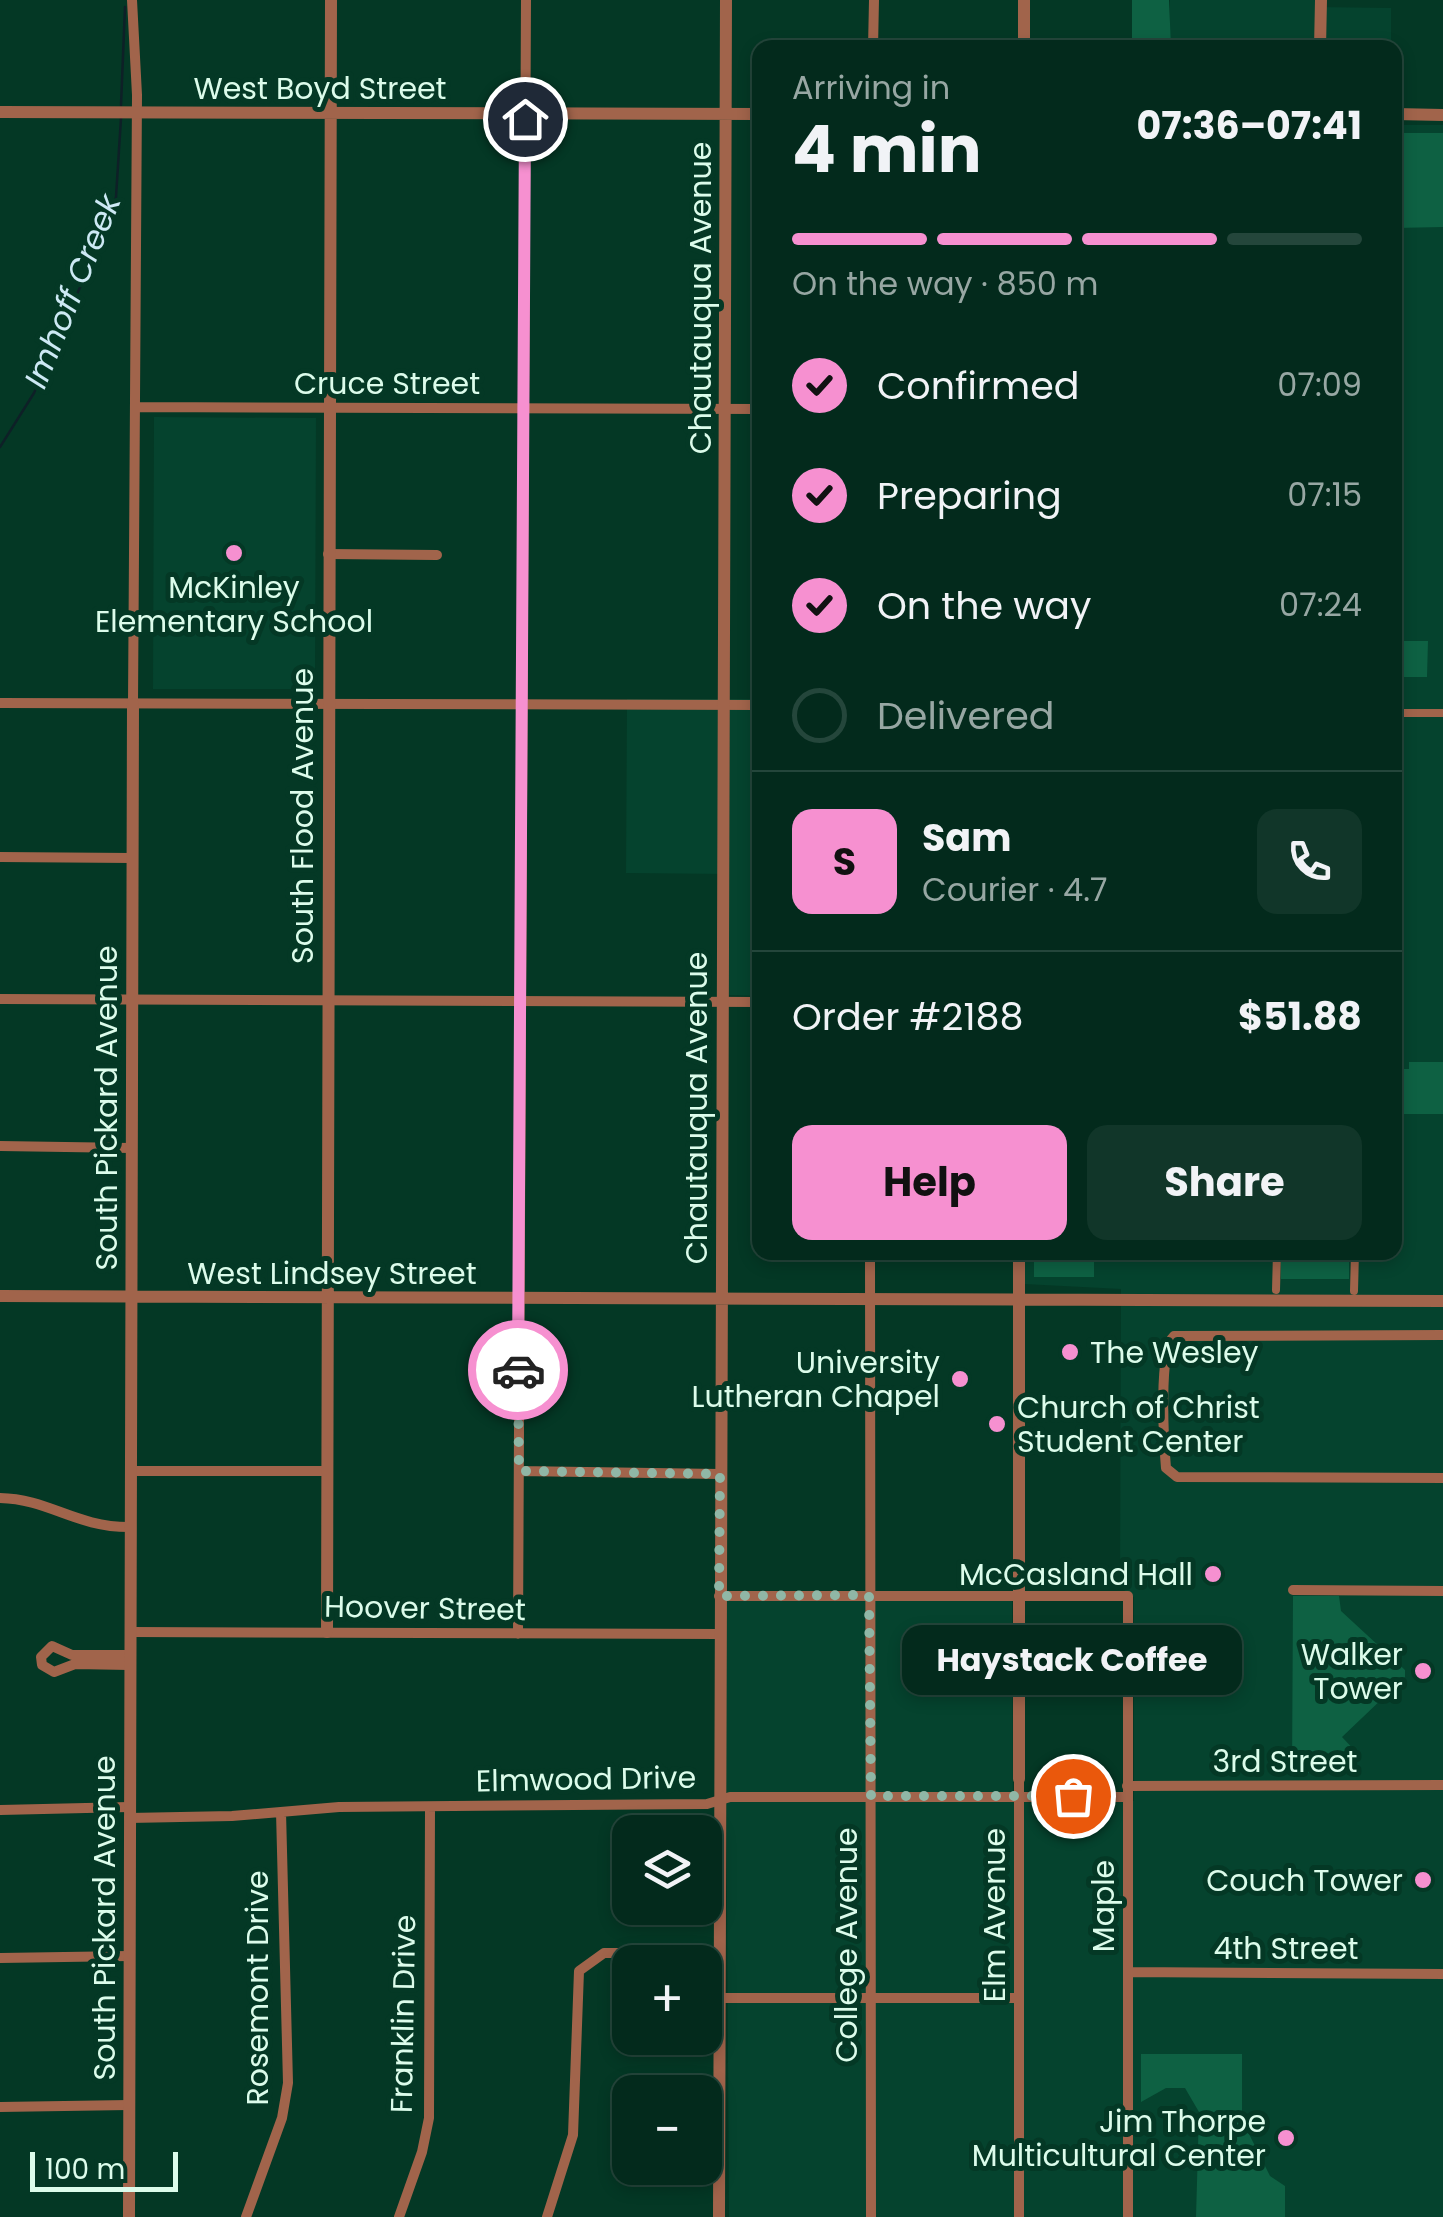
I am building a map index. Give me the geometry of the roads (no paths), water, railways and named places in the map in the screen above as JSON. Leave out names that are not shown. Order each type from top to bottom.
[{"type":"street","name":"South Pickard Avenue","points":[[129,2217],[132,0]]},
{"type":"street","name":"South Flood Avenue","points":[[327,1632],[331,0]]},
{"type":"street","points":[[518,1634],[526,0]]},
{"type":"street","name":"Chautauqua Avenue","points":[[719,1945],[726,0]]},
{"type":"street","points":[[874,0],[874,40]]},
{"type":"street","points":[[1024,0],[1024,40]]},
{"type":"street","points":[[1320,0],[1320,40]]},
{"type":"street","name":"West Boyd Street","points":[[0,112],[752,114]]},
{"type":"street","points":[[1402,114],[1443,114]]},
{"type":"street","name":"Cruce Street","points":[[134,408],[752,409]]},
{"type":"street","points":[[328,554],[437,554]]},
{"type":"street","points":[[0,703],[752,706]]},
{"type":"street","points":[[1402,713],[1443,712]]},
{"type":"street","points":[[0,858],[132,858]]},
{"type":"street","points":[[0,999],[752,1002]]},
{"type":"street","points":[[0,1146],[131,1148]]},
{"type":"street","name":"College Avenue","points":[[870,1260],[871,2217]]},
{"type":"street","name":"Elm Avenue","points":[[1019,2217],[1020,1260]]},
{"type":"street","points":[[1276,1290],[1277,1260]]},
{"type":"street","points":[[1354,1291],[1355,1260]]},
{"type":"street","name":"West Lindsey Street","points":[[0,1296],[1443,1300]]},
{"type":"street","points":[[1443,1335],[1174,1336],[1165,1350],[1164,1398],[1166,1468],[1177,1477],[1443,1478]]},
{"type":"street","points":[[130,1471],[327,1471]]},
{"type":"street","points":[[519,1471],[720,1474]]},
{"type":"street","points":[[0,1498],[29,1500],[89,1525],[129,1528]]},
{"type":"street","points":[[1294,1590],[1443,1591]]},
{"type":"street","points":[[719,1596],[1019,1594]]},
{"type":"street","name":"Maple","points":[[1019,1594],[1128,1596],[1128,2217]]},
{"type":"street","name":"Hoover Street","points":[[130,1632],[719,1634]]},
{"type":"street","points":[[52,1646],[72,1655],[129,1660],[75,1664],[54,1672],[42,1665],[41,1658],[52,1646]]},
{"type":"street","name":"3rd Street","points":[[1042,1796],[1443,1785]]},
{"type":"street","name":"Elmwood Drive","points":[[0,1810],[281,1812],[871,1796],[1042,1796]]},
{"type":"street","name":"Franklin Drive","points":[[398,2217],[429,2118],[430,1807]]},
{"type":"street","name":"Rosemont Drive","points":[[246,2217],[282,2118],[288,2083],[281,1812]]},
{"type":"street","points":[[548,2217],[574,2135],[579,1971],[604,1953],[612,1953]]},
{"type":"street","points":[[0,1958],[130,1956]]},
{"type":"street","name":"4th Street","points":[[1128,1972],[1443,1974]]},
{"type":"street","points":[[722,1998],[1018,1998]]},
{"type":"street","name":"Chautauqua Avenue","points":[[719,2055],[720,2217]]},
{"type":"street","points":[[0,2107],[129,2106]]},
{"type":"waterway","name":"Imhoff Creek","points":[[121,105],[125,7]]},
{"type":"waterway","name":"Imhoff Creek","points":[[0,447],[34,393],[98,246],[116,197],[121,118]]},
{"type":"place","name":"McKinley Elementary School","points":[[234,553]]},
{"type":"place","name":"The Wesley","points":[[1070,1352]]},
{"type":"place","name":"University Lutheran Chapel","points":[[960,1379]]},
{"type":"place","name":"Church of Christ Student Center","points":[[997,1424]]},
{"type":"place","name":"McCasland Hall","points":[[1213,1574]]},
{"type":"place","name":"Walker Tower","points":[[1423,1671]]},
{"type":"place","name":"Haystack Coffee","points":[[1073,1796]]},
{"type":"place","name":"Couch Tower","points":[[1423,1880]]},
{"type":"place","name":"Jim Thorpe Multicultural Center","points":[[1286,2138]]}]
